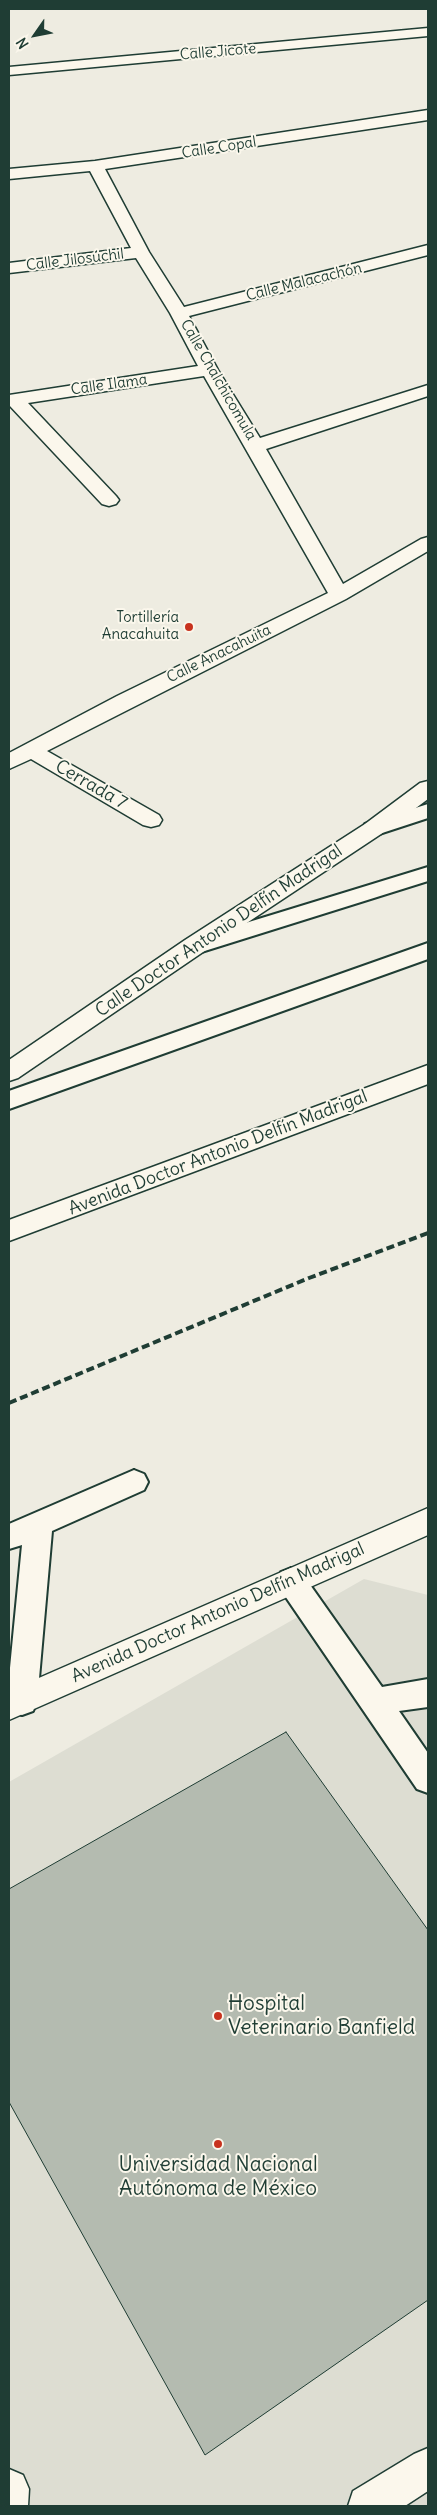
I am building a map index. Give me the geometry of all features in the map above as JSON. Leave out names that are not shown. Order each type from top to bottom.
[{"type":"street","name":"Calle Jicote","points":[[9,71],[428,32]]},
{"type":"street","name":"Calle Copal","points":[[9,174],[96,166],[428,115]]},
{"type":"street","name":"Calle Chalchicomula","points":[[96,166],[141,252],[179,313],[209,370],[255,446],[339,595]]},
{"type":"street","name":"Calle Malacachón","points":[[179,313],[428,250]]},
{"type":"street","name":"Calle Jilosúchil","points":[[9,268],[141,252]]},
{"type":"street","name":"Calle Ilama","points":[[12,399],[209,370]]},
{"type":"street","points":[[255,446],[428,390]]},
{"type":"street","points":[[12,399],[109,500]]},
{"type":"street","name":"Calle Anacahuita","points":[[9,762],[125,701],[339,595],[428,543]]},
{"type":"street","name":"Cerrada 7","points":[[32,750],[151,820]]},
{"type":"street","name":"Calle Doctor Antonio Delfín Madrigal","points":[[9,1072],[194,946],[373,829],[428,788]]},
{"type":"street","name":"Avenida Doctor Antonio Delfín Madrigal","points":[[9,1231],[428,1074]]},
{"type":"street","name":"Avenida Doctor Antonio Delfín Madrigal","points":[[15,1703],[428,1521]]},
{"type":"street","points":[[368,2506],[428,2468]]},
{"type":"street","points":[[9,2489],[9,2502]]},
{"type":"lane","points":[[373,829],[428,811]]},
{"type":"lane","points":[[194,946],[428,874]]},
{"type":"lane","points":[[9,1100],[428,951]]},
{"type":"lane","points":[[9,1536],[134,1482]]},
{"type":"lane","points":[[15,1703],[38,1524]]},
{"type":"lane","points":[[291,1581],[428,1779]]},
{"type":"lane","points":[[373,1702],[428,1694]]},
{"type":"shaded area","name":"Universidad Nacional Autónoma de México","points":[[364,1579],[428,1595],[428,2506],[9,2506],[9,1782]]},
{"type":"building","name":"Universidad Nacional Autónoma de México","points":[[286,1732],[428,1930],[428,2300],[205,2455],[9,2102],[9,1889]]},
{"type":"railway","points":[[9,1403],[309,1278],[428,1233]]},
{"type":"place","name":"Tortillería Anacahuita","points":[[189,627]]},
{"type":"place","name":"Hospital Veterinario Banfield","points":[[218,2016]]},
{"type":"place","name":"Universidad Nacional Autónoma de México","points":[[218,2144]]}]
